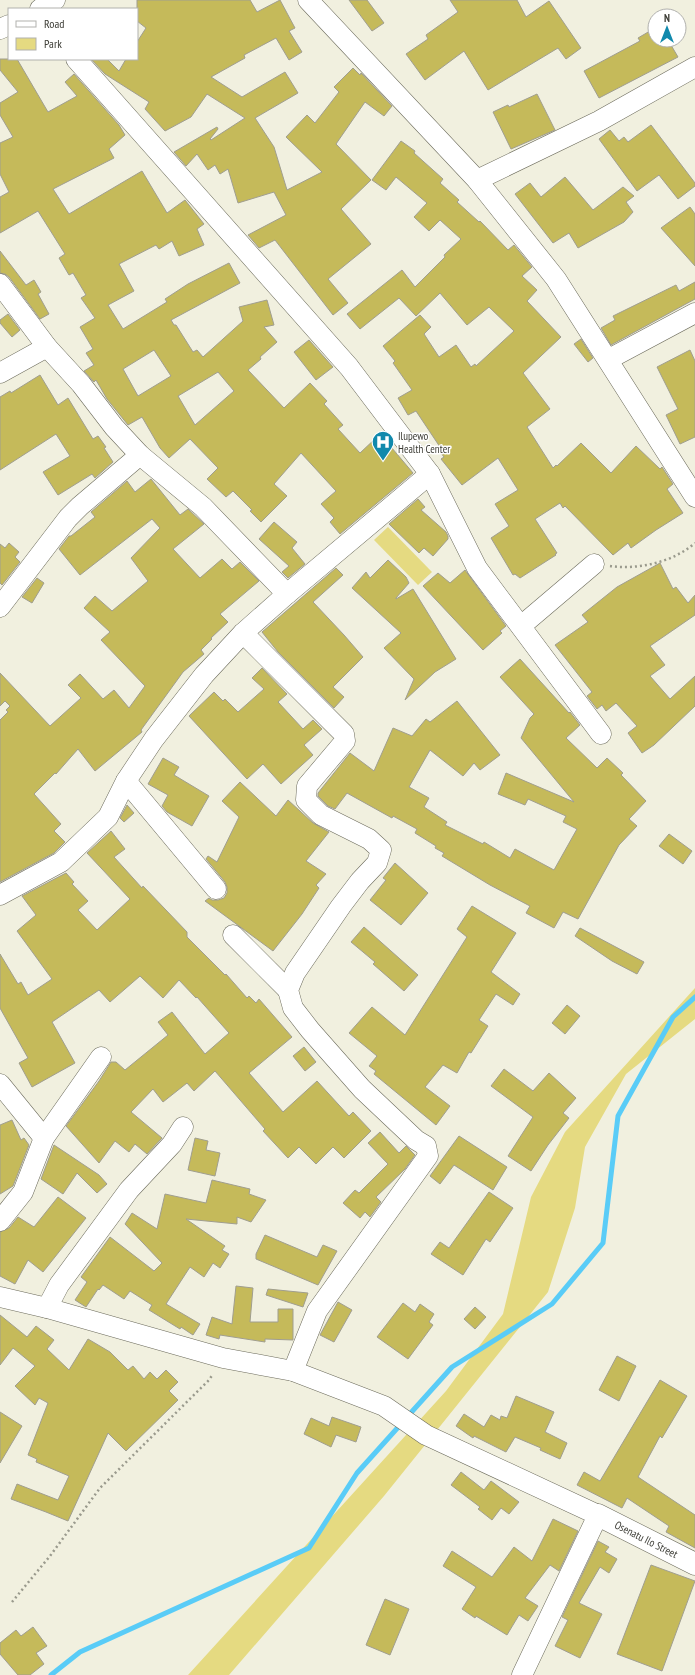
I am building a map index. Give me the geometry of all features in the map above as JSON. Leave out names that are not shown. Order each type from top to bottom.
[{"type":"street","points":[[42,8],[55,0]]},
{"type":"street","points":[[318,3],[477,180],[556,279],[695,497]]},
{"type":"street","points":[[77,60],[348,366],[430,474],[478,568],[601,734]]},
{"type":"street","points":[[477,180],[599,122],[695,67]]},
{"type":"street","points":[[0,284],[47,347],[81,384],[114,427],[140,455],[203,507],[287,594]]},
{"type":"street","points":[[609,360],[695,313]]},
{"type":"street","points":[[0,374],[47,347]]},
{"type":"street","points":[[0,607],[68,518],[140,455]]},
{"type":"street","points":[[0,895],[61,862],[108,817],[126,781],[154,738],[204,675],[244,634],[287,594],[430,474]]},
{"type":"street","points":[[521,626],[594,564]]},
{"type":"street","points":[[244,634],[344,734],[345,741],[307,786],[306,800],[321,815],[369,839],[381,850],[377,863],[360,881],[341,906],[295,973],[288,990]]},
{"type":"street","points":[[126,781],[216,889]]},
{"type":"street","points":[[233,935],[288,990],[293,1008],[310,1030],[362,1089],[416,1140],[426,1146],[428,1156],[317,1311],[293,1371]]},
{"type":"street","points":[[0,1221],[23,1192],[44,1138],[101,1057]]},
{"type":"street","points":[[0,1084],[44,1138]]},
{"type":"street","points":[[47,1308],[60,1285],[129,1190],[172,1144],[183,1127]]},
{"type":"street","points":[[2,1301],[47,1308],[223,1358],[293,1371],[384,1406],[426,1434],[598,1515],[522,1675]]},
{"type":"street","name":"Osenatu Ilo Street","points":[[598,1515],[695,1564]]},
{"type":"path","points":[[594,564],[624,568],[650,565],[684,553],[695,543]]},
{"type":"path","points":[[12,1602],[50,1556],[100,1488],[210,1380],[223,1358]]},
{"type":"green space","points":[[388,527],[432,572],[418,585],[374,540]]},
{"type":"green space","points":[[695,988],[695,1019],[626,1074],[585,1147],[575,1208],[548,1292],[384,1496],[229,1675],[188,1675],[446,1391],[503,1314],[531,1197],[565,1132]]},
{"type":"building","points":[[137,0],[250,0],[257,12],[280,0],[295,28],[289,31],[302,52],[289,60],[276,38],[244,55],[245,58],[211,77],[242,97],[285,72],[298,93],[255,118],[274,147],[287,190],[322,172],[286,137],[307,115],[315,123],[339,92],[334,87],[353,68],[360,75],[361,73],[392,106],[384,116],[365,102],[336,144],[371,180],[341,209],[371,244],[328,279],[348,303],[333,315],[275,240],[259,248],[248,235],[286,215],[274,192],[238,203],[228,169],[220,174],[215,165],[208,170],[197,154],[186,166],[174,152],[217,127],[218,129],[210,139],[211,140],[245,118],[207,94],[191,117],[165,131],[145,109],[149,102],[105,74],[92,60],[108,60],[119,71],[125,60],[138,60],[138,40],[146,28],[138,22]]},
{"type":"building","points":[[349,0],[367,0],[384,23],[372,31]]},
{"type":"building","points":[[450,0],[517,0],[526,17],[549,1],[581,48],[566,59],[558,48],[488,90],[464,51],[425,80],[406,54],[428,39],[426,35],[458,12]]},
{"type":"building","points":[[647,33],[647,48],[673,48],[678,57],[599,98],[584,71],[640,41],[638,38]]},
{"type":"building","points":[[0,59],[18,60],[48,112],[77,96],[65,82],[74,74],[119,125],[125,135],[109,149],[114,158],[53,189],[69,214],[142,171],[167,213],[185,200],[204,224],[197,229],[204,245],[179,256],[172,241],[159,249],[156,245],[119,264],[134,291],[108,305],[123,329],[167,302],[165,299],[188,284],[229,263],[240,283],[171,320],[174,325],[176,325],[193,352],[197,350],[203,357],[243,321],[239,307],[267,300],[274,325],[264,327],[277,342],[248,370],[284,408],[310,383],[327,401],[324,404],[343,425],[338,429],[360,453],[377,437],[383,444],[386,441],[413,473],[340,534],[330,522],[334,518],[321,504],[336,491],[301,453],[274,484],[287,496],[261,522],[250,511],[252,510],[233,491],[226,497],[207,479],[218,468],[190,439],[169,458],[160,448],[142,417],[128,425],[107,399],[96,380],[94,382],[84,371],[94,365],[86,353],[93,349],[80,327],[95,318],[81,298],[86,295],[73,273],[69,275],[59,258],[65,254],[38,211],[0,233],[0,197],[9,192],[0,174],[0,143],[13,137],[0,115],[0,103],[18,92],[0,70]],"holes":[[[154,350],[171,376],[138,396],[123,369]],[[218,372],[234,391],[195,425],[178,396]]]},
{"type":"building","points":[[537,94],[555,130],[511,149],[493,112],[508,105],[509,107]]},
{"type":"building","points":[[651,125],[695,183],[695,186],[678,199],[659,175],[637,191],[599,139],[610,130],[619,141],[624,137],[628,142]]},
{"type":"building","points":[[401,141],[415,151],[414,153],[443,179],[440,183],[459,200],[457,202],[479,222],[480,221],[508,250],[514,245],[532,267],[522,276],[537,290],[527,301],[561,337],[523,373],[550,409],[527,427],[553,468],[581,443],[611,473],[636,446],[660,469],[662,467],[673,484],[667,489],[683,513],[631,548],[628,543],[613,555],[565,506],[563,508],[560,503],[535,519],[557,553],[555,554],[556,555],[520,578],[515,574],[513,575],[491,538],[509,526],[495,504],[518,490],[498,458],[462,485],[441,459],[444,457],[438,449],[440,447],[416,411],[408,415],[398,398],[412,390],[393,363],[395,361],[383,346],[420,315],[431,327],[424,334],[439,357],[456,345],[471,367],[475,364],[476,366],[514,331],[489,307],[467,325],[440,293],[416,316],[399,298],[360,329],[347,314],[402,270],[415,287],[445,257],[444,255],[461,239],[440,220],[429,231],[414,217],[427,203],[396,177],[386,190],[372,180]]},
{"type":"building","points":[[565,177],[593,210],[623,187],[634,196],[626,202],[633,212],[624,222],[578,248],[569,233],[553,243],[515,194],[530,183],[541,197]]},
{"type":"building","points":[[690,207],[695,214],[695,266],[661,228]]},
{"type":"building","points":[[0,251],[26,285],[34,280],[41,292],[38,294],[49,314],[40,319],[9,277],[0,273]]},
{"type":"building","points":[[695,282],[695,299],[611,345],[601,328],[615,320],[613,316],[676,285],[679,291]]},
{"type":"building","points":[[8,314],[20,330],[12,337],[0,323],[0,320]]},
{"type":"building","points":[[581,339],[593,358],[588,362],[574,344]]},
{"type":"building","points":[[309,340],[333,367],[316,380],[294,352]]},
{"type":"building","points":[[690,350],[695,361],[695,437],[680,444],[666,415],[678,409],[657,367]]},
{"type":"building","points":[[40,375],[58,405],[68,398],[93,439],[98,436],[106,447],[104,448],[113,462],[95,478],[92,474],[58,495],[43,472],[70,456],[56,434],[0,470],[0,397],[10,391],[11,393]]},
{"type":"building","points":[[151,479],[180,515],[188,509],[204,524],[173,549],[200,578],[222,559],[232,569],[240,562],[259,581],[220,614],[228,622],[201,650],[204,654],[183,672],[141,730],[142,732],[95,771],[78,749],[56,774],[55,773],[34,794],[61,824],[54,831],[65,842],[54,853],[0,882],[0,720],[8,712],[6,710],[10,706],[5,701],[0,706],[0,673],[50,726],[81,698],[68,685],[80,674],[103,699],[114,690],[129,708],[145,686],[101,640],[110,632],[84,608],[95,596],[112,611],[148,581],[131,558],[160,528],[152,519],[80,575],[59,549],[69,536],[95,517],[91,512],[127,481],[135,492]]},
{"type":"building","points":[[418,499],[425,507],[421,510],[446,532],[448,536],[448,539],[433,556],[424,548],[419,553],[389,524]]},
{"type":"building","points":[[274,522],[297,542],[292,548],[305,564],[288,578],[282,572],[289,566],[259,539]]},
{"type":"building","points":[[9,543],[19,552],[15,557],[20,562],[2,585],[0,583],[0,544],[5,548]]},
{"type":"building","points":[[388,560],[406,577],[409,583],[396,599],[413,589],[456,659],[435,672],[405,700],[414,679],[384,648],[401,633],[352,588],[366,572],[370,578]]},
{"type":"building","points":[[660,563],[673,589],[676,587],[688,603],[695,595],[695,615],[650,646],[665,665],[650,676],[670,699],[695,676],[695,706],[654,745],[642,753],[628,733],[637,726],[616,703],[606,711],[602,705],[597,709],[587,696],[592,692],[555,645],[588,622],[582,615],[617,587]]},
{"type":"building","points":[[336,568],[343,575],[313,602],[363,657],[333,687],[344,697],[334,708],[278,652],[262,632]]},
{"type":"building","points":[[465,570],[506,626],[500,631],[502,633],[483,650],[423,586],[438,573],[450,583]]},
{"type":"building","points":[[37,578],[44,583],[32,603],[22,597]]},
{"type":"building","points":[[520,659],[569,713],[570,712],[580,725],[566,738],[597,768],[607,758],[623,773],[621,775],[646,801],[629,819],[637,826],[619,845],[578,919],[563,912],[554,928],[526,913],[530,906],[490,885],[442,856],[444,853],[435,848],[436,846],[415,833],[417,829],[393,816],[392,818],[347,793],[335,809],[328,806],[318,796],[318,793],[350,753],[374,771],[393,728],[412,736],[426,719],[430,722],[457,701],[500,755],[480,770],[474,763],[463,776],[430,750],[409,787],[429,798],[424,807],[447,822],[445,825],[483,844],[484,842],[510,858],[515,849],[554,870],[577,829],[563,822],[566,816],[528,799],[525,805],[498,794],[506,773],[574,802],[521,738],[530,718],[534,714],[500,677]]},
{"type":"building","points":[[262,668],[287,694],[278,702],[303,729],[313,720],[322,729],[304,745],[313,755],[281,784],[263,764],[247,779],[189,716],[214,692],[223,701],[225,699],[238,712],[264,689],[252,678]]},
{"type":"building","points":[[163,758],[179,767],[174,775],[209,796],[192,826],[167,812],[162,806],[168,795],[148,784]]},
{"type":"building","points":[[240,782],[276,816],[288,800],[313,823],[329,832],[306,861],[326,874],[316,885],[319,888],[302,914],[273,951],[205,901],[209,898],[212,900],[218,900],[224,898],[227,893],[225,882],[206,859],[208,856],[217,862],[239,817],[222,801]]},
{"type":"building","points":[[127,805],[134,813],[124,822],[120,818]]},
{"type":"building","points":[[111,831],[125,849],[114,857],[142,888],[143,886],[187,932],[187,937],[225,975],[226,974],[247,998],[249,996],[256,1003],[259,999],[292,1037],[249,1073],[283,1112],[317,1081],[349,1116],[353,1112],[371,1131],[344,1158],[333,1147],[316,1164],[299,1147],[288,1158],[263,1131],[265,1129],[215,1071],[194,1091],[187,1083],[163,1102],[153,1089],[131,1112],[162,1138],[147,1154],[135,1144],[129,1152],[115,1141],[99,1163],[66,1126],[111,1062],[116,1062],[125,1070],[168,1035],[158,1022],[172,1012],[205,1054],[229,1033],[197,997],[196,998],[179,980],[163,998],[140,976],[110,1002],[99,990],[52,1022],[75,1063],[32,1087],[19,1063],[28,1058],[0,1008],[0,954],[18,984],[21,982],[28,995],[52,979],[17,931],[36,915],[22,896],[66,873],[74,882],[72,884],[88,901],[78,910],[97,930],[130,899],[87,853]]},
{"type":"building","points":[[669,834],[692,851],[683,864],[659,846]]},
{"type":"building","points":[[395,863],[428,893],[401,925],[370,900],[386,880],[383,878]]},
{"type":"building","points":[[472,906],[516,933],[491,972],[520,994],[513,1005],[496,994],[479,1020],[488,1026],[471,1053],[469,1052],[457,1073],[443,1065],[425,1087],[450,1106],[436,1125],[374,1074],[376,1071],[369,1066],[377,1056],[349,1033],[372,1007],[405,1035],[467,937],[457,929]]},
{"type":"building","points":[[364,927],[418,975],[404,991],[373,964],[375,962],[351,942]]},
{"type":"building","points":[[580,928],[644,962],[637,974],[612,961],[575,936]]},
{"type":"building","points":[[567,1005],[580,1016],[565,1034],[552,1023]]},
{"type":"building","points":[[304,1047],[316,1062],[305,1071],[293,1056]]},
{"type":"building","points":[[504,1069],[533,1091],[549,1073],[576,1098],[563,1113],[569,1118],[548,1145],[531,1171],[508,1156],[533,1117],[491,1086]]},
{"type":"building","points":[[12,1120],[21,1140],[24,1138],[29,1145],[13,1186],[0,1194],[0,1125]]},
{"type":"building","points":[[380,1132],[399,1153],[406,1146],[415,1155],[405,1169],[376,1197],[381,1202],[370,1217],[365,1212],[360,1218],[343,1203],[355,1190],[359,1193],[388,1164],[368,1143]]},
{"type":"building","points":[[459,1136],[507,1167],[493,1190],[454,1165],[440,1184],[430,1176]]},
{"type":"building","points":[[195,1138],[208,1141],[206,1150],[220,1153],[215,1176],[188,1170]]},
{"type":"building","points":[[54,1145],[99,1175],[107,1184],[97,1193],[77,1173],[63,1194],[41,1179]]},
{"type":"building","points":[[212,1180],[250,1189],[249,1194],[266,1200],[251,1222],[237,1217],[237,1224],[186,1219],[225,1246],[222,1250],[229,1254],[220,1268],[213,1263],[204,1277],[190,1267],[166,1304],[200,1324],[193,1335],[181,1327],[180,1329],[149,1310],[152,1305],[130,1291],[124,1299],[103,1285],[99,1290],[98,1289],[86,1307],[75,1300],[87,1282],[81,1277],[110,1237],[154,1271],[162,1263],[125,1224],[132,1213],[157,1229],[165,1194],[206,1203]]},
{"type":"building","points":[[489,1192],[513,1208],[490,1242],[486,1239],[463,1275],[431,1254],[440,1242],[449,1248]]},
{"type":"building","points":[[58,1197],[86,1218],[43,1272],[28,1260],[15,1284],[0,1276],[0,1232],[9,1228],[18,1217],[34,1227]]},
{"type":"building","points":[[265,1235],[317,1257],[323,1245],[337,1251],[318,1285],[256,1259],[256,1254]]},
{"type":"building","points":[[236,1286],[253,1288],[250,1322],[278,1322],[278,1309],[293,1309],[293,1340],[265,1339],[265,1342],[220,1335],[219,1339],[206,1335],[212,1317],[232,1324]]},
{"type":"building","points":[[268,1289],[308,1293],[303,1307],[266,1295]]},
{"type":"building","points":[[338,1302],[352,1310],[334,1342],[320,1335]]},
{"type":"building","points":[[403,1303],[415,1312],[420,1304],[434,1314],[429,1322],[433,1325],[408,1359],[377,1337]]},
{"type":"building","points":[[475,1307],[486,1317],[475,1329],[464,1319]]},
{"type":"building","points":[[0,1315],[27,1337],[36,1326],[54,1340],[47,1349],[69,1370],[88,1339],[110,1352],[128,1370],[133,1366],[144,1379],[150,1372],[157,1379],[166,1370],[178,1382],[169,1391],[178,1400],[126,1451],[108,1433],[68,1521],[11,1499],[17,1484],[58,1500],[69,1476],[36,1462],[37,1459],[28,1455],[48,1403],[39,1398],[35,1405],[15,1386],[35,1366],[13,1348],[0,1365]]},
{"type":"building","points":[[617,1356],[636,1366],[619,1401],[599,1390]]},
{"type":"building","points":[[660,1380],[687,1396],[662,1438],[660,1436],[638,1477],[695,1515],[695,1548],[666,1532],[669,1526],[627,1498],[622,1508],[577,1485],[584,1472],[600,1481]]},
{"type":"building","points":[[516,1396],[554,1412],[545,1432],[567,1443],[560,1459],[540,1450],[541,1448],[515,1437],[506,1452],[474,1436],[473,1438],[456,1426],[464,1414],[484,1427],[491,1415],[500,1420],[501,1416],[507,1418]]},
{"type":"building","points":[[0,1412],[22,1426],[0,1463]]},
{"type":"building","points":[[332,1417],[361,1427],[356,1442],[336,1435],[331,1447],[304,1434],[311,1418],[329,1426]]},
{"type":"building","points":[[461,1472],[484,1490],[491,1481],[519,1502],[509,1514],[501,1508],[492,1520],[478,1509],[480,1507],[451,1485]]},
{"type":"building","points":[[553,1519],[578,1531],[559,1571],[550,1565],[525,1598],[538,1606],[528,1621],[519,1615],[507,1635],[476,1616],[475,1618],[462,1609],[476,1587],[443,1566],[452,1551],[492,1577],[514,1547],[532,1561]]},
{"type":"building","points":[[598,1541],[609,1547],[605,1552],[617,1559],[609,1573],[600,1567],[579,1603],[602,1614],[580,1658],[555,1646],[568,1620],[562,1617]]},
{"type":"building","points":[[651,1565],[695,1581],[662,1671],[617,1654]]},
{"type":"building","points":[[385,1599],[409,1609],[390,1655],[366,1645]]},
{"type":"building","points":[[33,1627],[47,1646],[36,1653],[44,1664],[30,1675],[18,1675],[0,1654],[0,1643],[16,1630],[21,1636]]},
{"type":"waterway","points":[[408,1416],[452,1367],[552,1304],[603,1243],[618,1116],[673,1017],[695,997]]},
{"type":"waterway","points":[[51,1675],[80,1652],[309,1548],[357,1473],[401,1424]]},
{"type":"place","name":"Ilupewo Health Center","points":[[383,462]]}]
